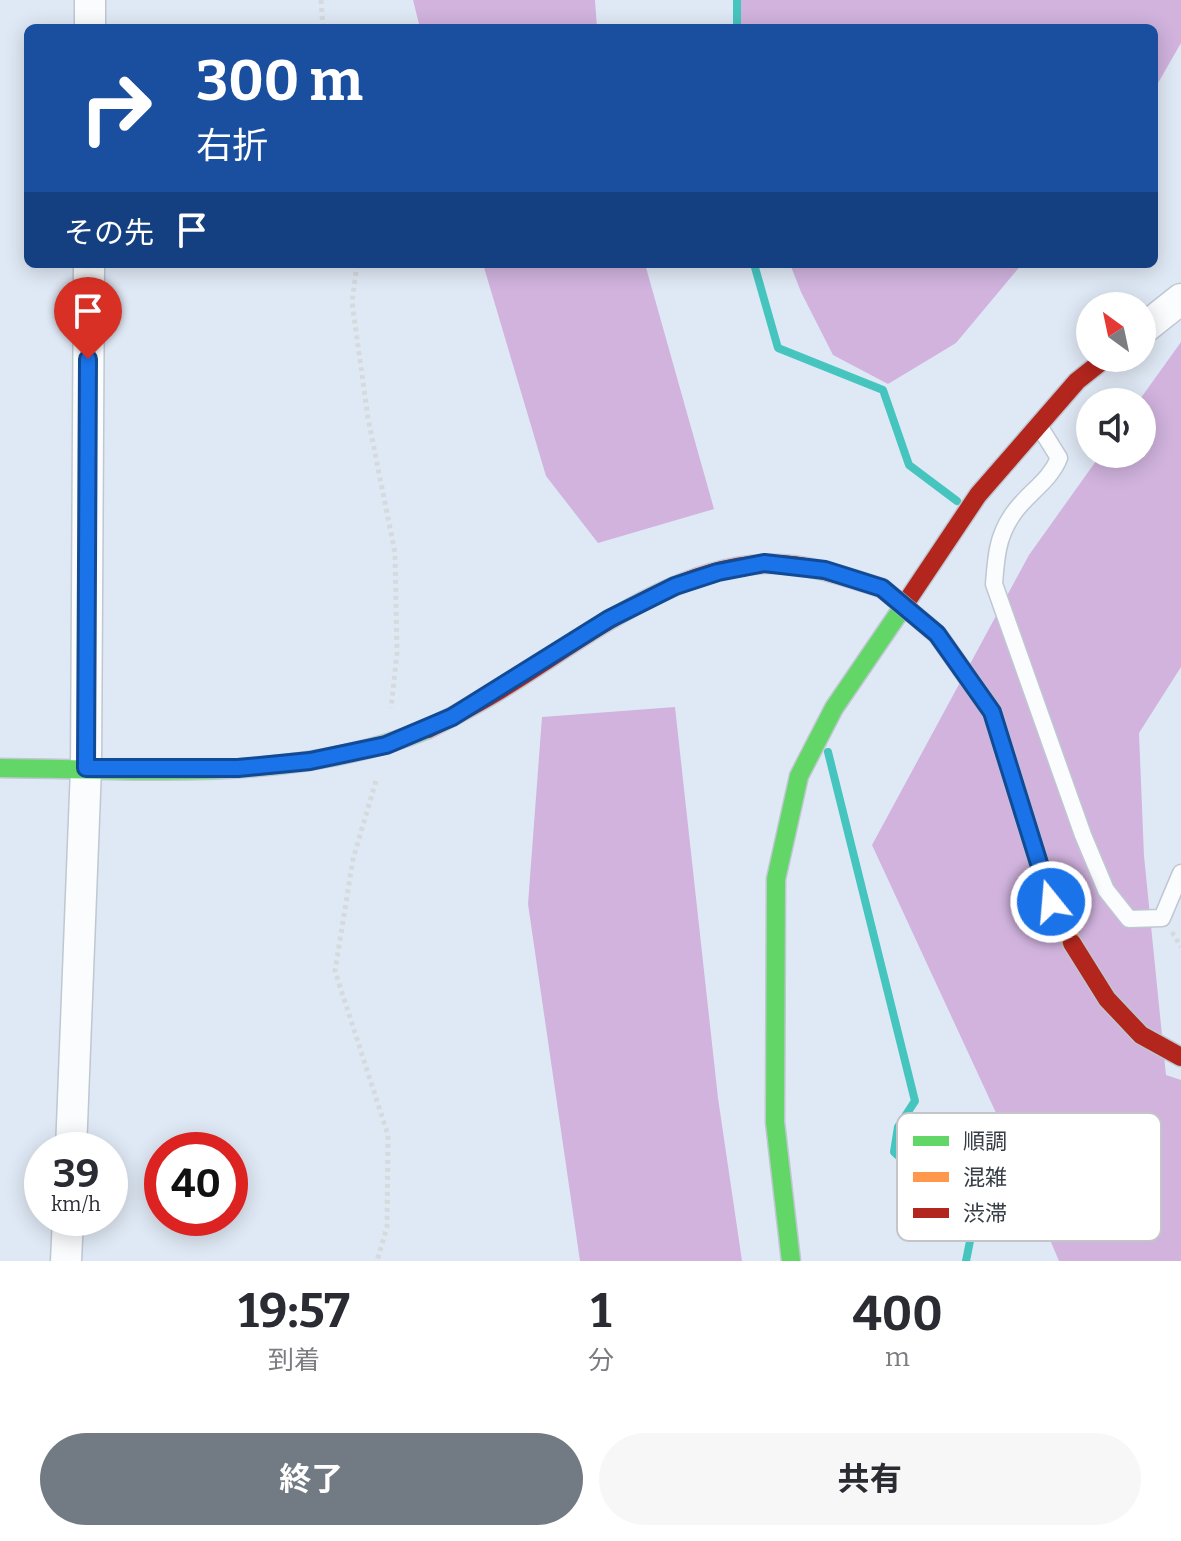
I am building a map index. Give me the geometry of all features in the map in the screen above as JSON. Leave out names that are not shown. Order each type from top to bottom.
[{"type":"street","points":[[90,0],[90,24]]},
{"type":"street","points":[[72,1132],[86,768],[89,268]]},
{"type":"street","points":[[1156,319],[1181,299]]},
{"type":"street","points":[[791,1261],[775,1122],[776,879],[799,776],[834,708],[978,495],[1077,381],[1088,372]]},
{"type":"street","points":[[0,768],[238,768],[310,761],[386,745],[452,717],[639,602],[675,586],[718,572],[764,563],[825,570],[882,588],[937,634],[992,712],[1051,902],[1080,960],[1107,999],[1141,1035],[1181,1057]]},
{"type":"street","points":[[66,1261],[67,1236]]},
{"type":"lane","points":[[1039,425],[1059,458],[1054,472],[1012,515],[997,546],[994,584],[1083,835],[1106,890],[1129,919],[1162,918],[1181,873]]},
{"type":"path","points":[[321,0],[323,24]]},
{"type":"shaded area","points":[[413,0],[595,0],[597,24],[419,24]]},
{"type":"shaded area","points":[[736,0],[1181,0],[1181,43],[1158,83],[1158,24],[738,24]]},
{"type":"shaded area","points":[[484,268],[646,268],[714,509],[598,543],[546,476]]},
{"type":"shaded area","points":[[792,268],[1019,268],[956,343],[888,384],[833,355]]},
{"type":"shaded area","points":[[1181,342],[1181,667],[1139,733],[1144,856],[1166,1075],[1181,1080],[1181,1261],[1059,1261],[1051,1241],[1161,1241],[1161,1113],[996,1113],[872,845],[1029,555],[1091,468],[1156,468],[1156,388],[1148,388]]},
{"type":"shaded area","points":[[675,707],[718,1098],[742,1261],[580,1261],[528,904],[542,717]]},
{"type":"waterway","points":[[737,0],[737,24]]},
{"type":"waterway","points":[[755,268],[778,348],[883,390],[909,465],[957,501]]},
{"type":"waterway","points":[[828,752],[915,1101],[907,1113]]},
{"type":"waterway","points":[[897,1133],[894,1152],[897,1155]]},
{"type":"waterway","points":[[966,1261],[970,1241]]},
{"type":"traffic: fast","points":[[791,1261],[775,1122],[776,879],[799,776],[834,708],[905,604]]},
{"type":"traffic: fast","points":[[0,768],[163,771],[271,766],[377,747],[428,729]]},
{"type":"traffic: slow","points":[[937,634],[992,712],[1051,902],[1072,943]]},
{"type":"traffic: jam","points":[[905,604],[978,495],[1077,381],[1088,372]]},
{"type":"traffic: jam","points":[[428,729],[494,694],[627,610],[694,578],[729,569],[779,564],[824,571],[882,588]]},
{"type":"traffic: jam","points":[[882,588],[937,634]]},
{"type":"traffic: jam","points":[[1072,943],[1107,999],[1141,1035],[1181,1057]]},
{"type":"route","points":[[88,359],[86,768],[238,768],[310,761],[386,745],[452,717],[609,619],[675,586],[718,572],[764,563],[825,570],[882,588],[937,634],[992,712],[1051,902]]}]
